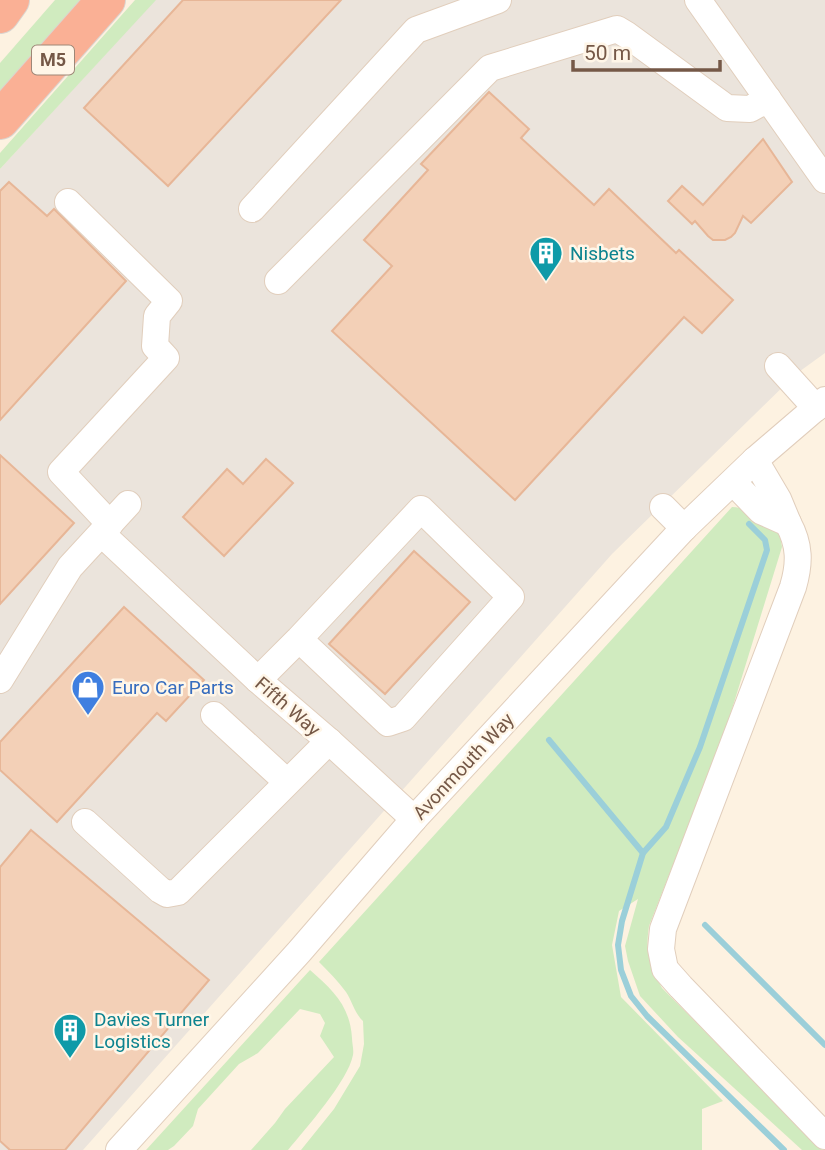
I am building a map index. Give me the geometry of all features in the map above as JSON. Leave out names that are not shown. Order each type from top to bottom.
[{"type":"highway","points":[[0,14],[10,0]]},
{"type":"highway","name":"M5","points":[[0,120],[106,0]]},
{"type":"street","points":[[252,209],[416,30],[498,0]]},
{"type":"street","points":[[698,0],[825,180]]},
{"type":"street","points":[[278,282],[490,68],[617,29],[727,108],[750,109],[768,99]]},
{"type":"street","name":"Fifth Way","points":[[68,202],[169,301],[157,316],[155,346],[166,358],[61,472],[113,521],[258,680],[414,819]]},
{"type":"street","points":[[778,366],[820,404]]},
{"type":"street","name":"Avonmouth Way","points":[[119,1150],[414,819],[684,528],[755,460],[820,404]]},
{"type":"street","points":[[755,460],[778,499],[788,523],[798,548],[799,568],[663,929],[662,948],[665,969],[825,1136]]},
{"type":"street","points":[[733,482],[761,511],[788,523]]},
{"type":"street","points":[[663,507],[684,528]]},
{"type":"street","points":[[258,680],[421,509],[512,597],[404,718],[387,723],[299,639]]},
{"type":"street","points":[[0,680],[69,567],[113,521]]},
{"type":"street","points":[[214,715],[287,782]]},
{"type":"street","points":[[85,822],[160,890],[173,894],[329,741]]},
{"type":"shaded area","points":[[155,0],[825,0],[825,353],[796,374],[612,554],[83,1150],[0,1150],[0,169]]},
{"type":"green space","points":[[55,0],[87,0],[0,98],[0,63]]},
{"type":"green space","points":[[135,0],[156,0],[0,169],[0,153]]},
{"type":"green space","points":[[732,507],[749,511],[769,529],[773,525],[780,534],[782,547],[724,735],[649,926],[648,951],[651,965],[662,988],[822,1150],[802,1150],[678,1037],[640,996],[625,946],[638,899],[619,911],[612,945],[621,997],[723,1101],[702,1109],[702,1150],[301,1150],[334,1109],[360,1066],[364,1044],[363,1021],[346,992],[319,962]]},
{"type":"green space","points":[[310,970],[333,992],[344,1008],[351,1027],[353,1053],[350,1066],[335,1091],[288,1150],[251,1150],[334,1057],[320,1036],[325,1023],[320,1014],[300,1009],[258,1053],[239,1064],[198,1109],[193,1126],[174,1146],[168,1150],[146,1150]]},
{"type":"building","points":[[183,0],[341,0],[168,186],[84,108]]},
{"type":"building","name":"Nisbets","points":[[489,92],[529,129],[521,138],[594,205],[609,189],[676,253],[679,250],[733,300],[702,333],[684,317],[515,500],[332,331],[392,266],[364,240],[428,170],[421,164]]},
{"type":"building","points":[[763,139],[792,182],[751,223],[743,216],[731,237],[713,240],[695,221],[692,224],[668,201],[682,186],[703,205]]},
{"type":"building","points":[[9,182],[47,216],[54,209],[126,281],[0,420],[0,191]]},
{"type":"building","points":[[0,455],[74,523],[0,604]]},
{"type":"building","points":[[266,459],[293,483],[224,556],[183,517],[227,469],[243,484]]},
{"type":"building","points":[[414,551],[470,602],[385,694],[329,644]]},
{"type":"building","name":"Euro Car Parts","points":[[124,607],[204,680],[166,721],[157,713],[57,822],[0,770],[0,742]]},
{"type":"building","name":"Davies Turner Logistics","points":[[31,830],[209,980],[65,1150],[10,1150],[0,1141],[0,867]]},
{"type":"waterway","points":[[749,524],[765,540],[767,550],[700,747],[666,827],[643,853],[622,921],[618,945],[621,970],[631,996],[647,1016],[784,1150]]},
{"type":"waterway","points":[[549,740],[643,853]]},
{"type":"waterway","points":[[705,925],[825,1045]]},
{"type":"place","name":"Nisbets","points":[[546,283]]},
{"type":"place","name":"Euro Car Parts","points":[[88,717]]},
{"type":"place","name":"Davies Turner Logistics","points":[[70,1060]]}]
